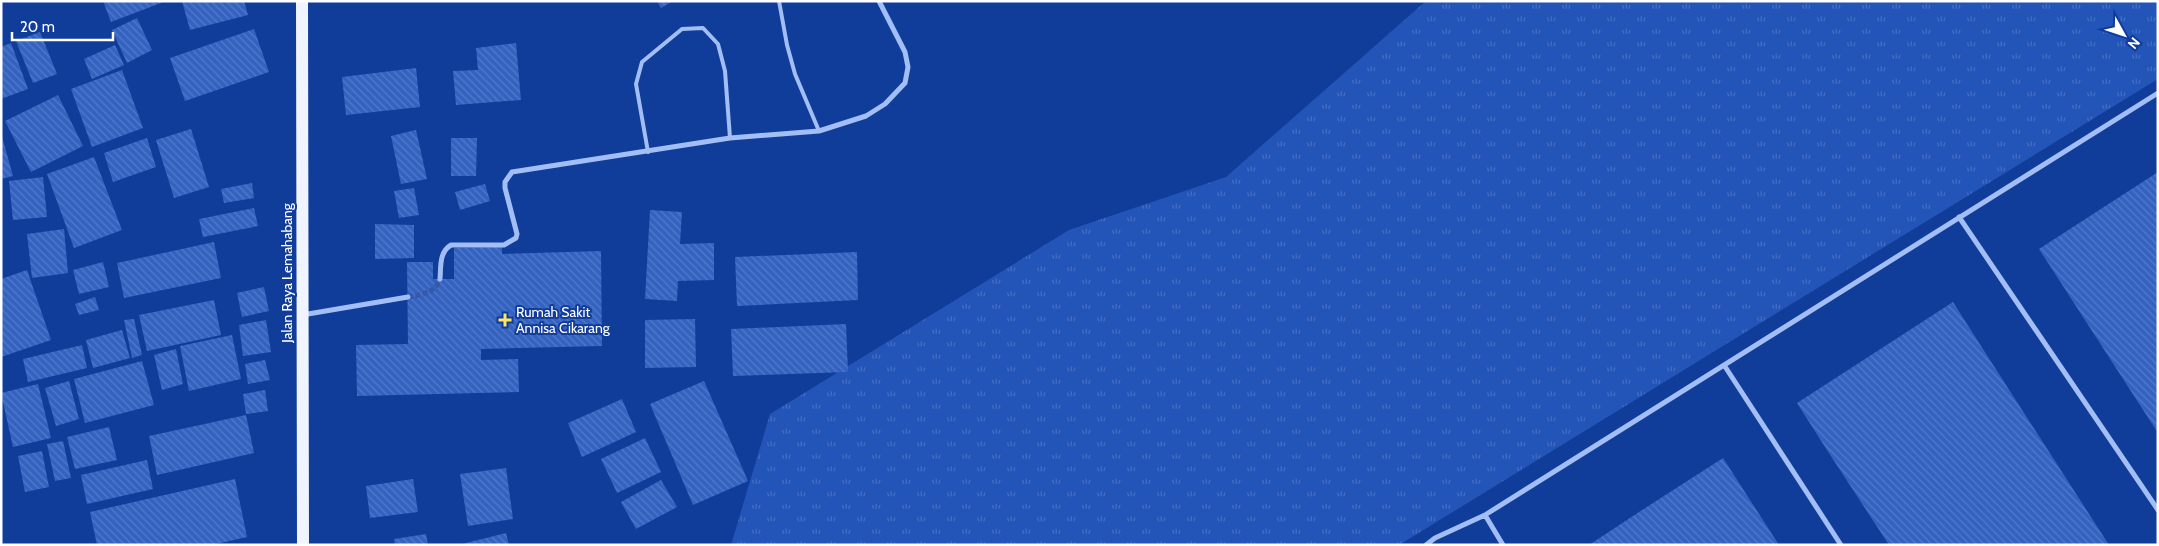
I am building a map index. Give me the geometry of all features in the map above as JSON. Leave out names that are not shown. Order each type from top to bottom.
[{"type":"main road","name":"Jalan Raya Lemahabang","points":[[302,1],[303,545]]},
{"type":"street","points":[[440,279],[442,257],[447,248],[451,246],[504,245],[516,238],[517,234],[505,188],[505,182],[512,172],[730,138],[820,131],[866,116],[885,104],[905,83],[908,67],[906,52],[879,1]]},
{"type":"street","points":[[1426,545],[1435,538],[1485,515],[2158,93]]},
{"type":"street","points":[[1959,217],[2158,510]]},
{"type":"street","points":[[302,315],[408,297]]},
{"type":"street","points":[[1724,365],[1842,545]]},
{"type":"street","points":[[1485,515],[1502,545]]},
{"type":"lane","points":[[779,1],[787,45],[795,74],[820,131]]},
{"type":"lane","points":[[648,152],[636,84],[642,62],[682,29],[703,28],[718,44],[725,72],[730,138]]},
{"type":"green space","points":[[1426,1],[2158,1],[2158,79],[1399,545],[731,545],[770,414],[1069,230],[1226,177]]},
{"type":"building","points":[[103,1],[166,1],[111,22]]},
{"type":"building","points":[[182,1],[244,1],[248,15],[190,30]]},
{"type":"building","points":[[657,1],[673,1],[661,8]]},
{"type":"building","points":[[137,18],[152,50],[127,63],[112,30]]},
{"type":"building","points":[[254,29],[269,72],[185,101],[170,58]]},
{"type":"building","points":[[40,32],[57,74],[33,83],[16,41]]},
{"type":"building","points":[[11,43],[28,89],[1,99],[1,47]]},
{"type":"building","points":[[516,43],[521,100],[456,105],[453,71],[478,70],[476,48]]},
{"type":"building","points":[[115,45],[124,65],[92,79],[84,59]]},
{"type":"building","points":[[416,68],[420,107],[346,115],[342,77]]},
{"type":"building","points":[[122,70],[143,128],[92,147],[71,89]]},
{"type":"building","points":[[58,95],[83,146],[31,172],[5,121]]},
{"type":"building","points":[[191,129],[209,187],[174,198],[156,140]]},
{"type":"building","points":[[416,130],[427,179],[401,184],[391,136]]},
{"type":"building","points":[[1,133],[13,176],[1,179]]},
{"type":"building","points":[[147,138],[156,167],[113,182],[104,153]]},
{"type":"building","points":[[451,138],[477,138],[476,176],[451,176]]},
{"type":"building","points":[[94,157],[122,230],[74,248],[47,174]]},
{"type":"building","points":[[2158,172],[2158,433],[2039,249]]},
{"type":"building","points":[[43,177],[47,217],[13,220],[9,181]]},
{"type":"building","points":[[252,183],[254,198],[224,203],[221,189]]},
{"type":"building","points":[[485,184],[490,201],[460,210],[455,192]]},
{"type":"building","points":[[414,188],[419,215],[399,218],[394,191]]},
{"type":"building","points":[[254,208],[258,226],[203,237],[199,219]]},
{"type":"building","points":[[650,210],[682,212],[680,244],[714,243],[714,280],[678,281],[677,301],[645,299]]},
{"type":"building","points":[[375,224],[414,225],[414,258],[375,259]]},
{"type":"building","points":[[64,229],[68,273],[32,278],[27,234]]},
{"type":"building","points":[[214,242],[221,278],[124,298],[117,263]]},
{"type":"building","name":"Rumah Sakit Annisa Cikarang","points":[[502,247],[502,254],[601,251],[602,346],[481,349],[481,360],[518,359],[519,392],[357,396],[356,345],[408,344],[407,262],[433,262],[433,279],[454,279],[454,248]]},
{"type":"building","points":[[857,252],[858,300],[737,306],[735,257]]},
{"type":"building","points":[[103,262],[109,287],[79,294],[73,270]]},
{"type":"building","points":[[27,270],[51,340],[1,357],[1,279]]},
{"type":"building","points":[[264,287],[269,311],[242,317],[237,293]]},
{"type":"building","points":[[95,297],[99,310],[79,315],[75,304]]},
{"type":"building","points":[[214,300],[221,335],[147,351],[139,315]]},
{"type":"building","points":[[1953,302],[2109,545],[1889,545],[1825,447],[1797,403]]},
{"type":"building","points":[[134,319],[142,355],[132,358],[124,320]]},
{"type":"building","points":[[695,319],[696,367],[645,368],[645,320]]},
{"type":"building","points":[[266,320],[271,352],[243,356],[239,325]]},
{"type":"building","points":[[846,324],[848,372],[733,376],[731,329]]},
{"type":"building","points":[[122,330],[130,358],[93,368],[86,340]]},
{"type":"building","points":[[232,335],[241,379],[189,391],[180,346]]},
{"type":"building","points":[[82,345],[87,368],[28,382],[23,359]]},
{"type":"building","points":[[176,349],[183,384],[162,390],[154,355]]},
{"type":"building","points":[[265,360],[270,380],[248,384],[245,364]]},
{"type":"building","points":[[142,361],[154,405],[85,423],[74,379]]},
{"type":"building","points":[[69,381],[79,419],[56,426],[45,388]]},
{"type":"building","points":[[704,381],[748,481],[693,505],[650,404]]},
{"type":"building","points":[[38,384],[51,438],[13,447],[1,393]]},
{"type":"building","points":[[265,390],[268,411],[246,414],[243,394]]},
{"type":"building","points":[[622,399],[636,432],[582,457],[568,423]]},
{"type":"building","points":[[246,415],[254,453],[157,475],[149,436]]},
{"type":"building","points":[[109,427],[117,460],[75,469],[67,437]]},
{"type":"building","points":[[645,438],[661,472],[617,493],[601,459]]},
{"type":"building","points":[[63,441],[71,478],[55,481],[47,444]]},
{"type":"building","points":[[42,451],[49,487],[25,492],[18,456]]},
{"type":"building","points":[[1723,458],[1779,545],[1589,545],[1639,512]]},
{"type":"building","points":[[147,460],[153,489],[87,504],[81,475]]},
{"type":"building","points":[[506,468],[513,519],[468,526],[460,474]]},
{"type":"building","points":[[235,479],[247,537],[212,545],[97,545],[90,512]]},
{"type":"building","points":[[413,479],[418,512],[370,518],[366,486]]},
{"type":"building","points":[[661,480],[677,507],[636,529],[621,502]]},
{"type":"building","points":[[506,533],[509,545],[462,545],[462,544]]},
{"type":"building","points":[[426,534],[428,545],[395,545],[394,539]]},
{"type":"tunnel","points":[[408,297],[431,290],[438,284],[440,279]]},
{"type":"place","name":"Rumah Sakit Annisa Cikarang","points":[[505,320]]}]
